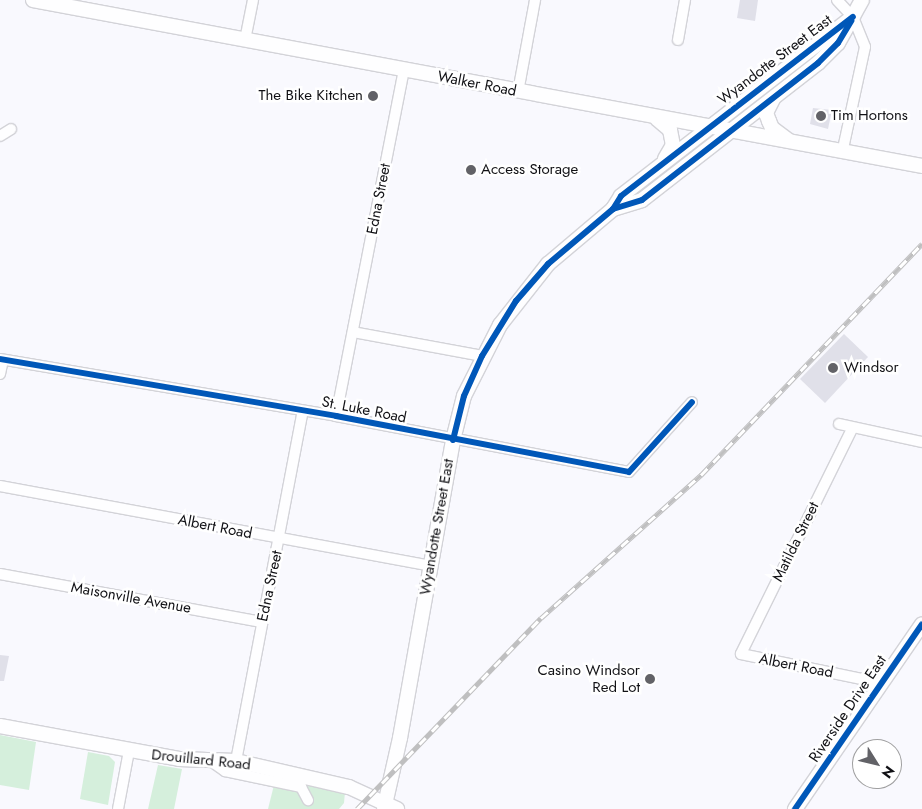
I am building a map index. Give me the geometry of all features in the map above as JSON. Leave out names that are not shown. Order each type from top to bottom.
[{"type":"main road","name":"Walker Road","points":[[33,0],[729,132],[922,166]]},
{"type":"main road","name":"Wyandotte Street East","points":[[613,209],[642,200],[774,97],[838,43],[862,0]]},
{"type":"main road","name":"Wyandotte Street East","points":[[388,806],[453,440],[464,396],[482,356],[516,301],[548,264],[613,209],[621,196],[707,127],[853,17]]},
{"type":"main road","points":[[774,97],[766,112],[772,128],[792,143]]},
{"type":"main road","points":[[656,118],[670,130],[674,146],[662,163]]},
{"type":"main road","name":"Riverside Drive East","points":[[795,809],[922,624]]},
{"type":"main road","name":"Drouillard Road","points":[[0,726],[129,751],[212,762],[236,760],[350,787],[388,806]]},
{"type":"street","points":[[245,40],[253,0]]},
{"type":"street","points":[[518,92],[535,0]]},
{"type":"street","points":[[678,40],[685,0]]},
{"type":"street","points":[[837,0],[853,17],[865,47],[842,153]]},
{"type":"street","name":"Edna Street","points":[[336,416],[404,70]]},
{"type":"street","points":[[0,136],[11,128]]},
{"type":"street","points":[[353,332],[482,356]]},
{"type":"street","points":[[0,374],[1,360]]},
{"type":"street","name":"St. Luke Road","points":[[1,360],[336,416],[453,440],[629,472],[692,402]]},
{"type":"street","name":"Edna Street","points":[[236,760],[280,539],[303,411]]},
{"type":"street","points":[[839,424],[852,430],[922,442]]},
{"type":"street","name":"Matilda Street","points":[[741,654],[852,430]]},
{"type":"street","name":"Albert Road","points":[[0,486],[430,566]]},
{"type":"street","name":"Maisonville Avenue","points":[[0,574],[262,622]]},
{"type":"street","name":"Albert Road","points":[[741,654],[881,683]]},
{"type":"street","points":[[118,809],[129,751]]},
{"type":"street","points":[[212,762],[225,771],[301,787],[308,800]]},
{"type":"green space","points":[[0,735],[36,742],[29,790],[0,785]]},
{"type":"green space","points":[[88,752],[109,756],[115,762],[108,805],[80,799]]},
{"type":"green space","points":[[158,765],[182,769],[174,809],[148,809]]},
{"type":"green space","points":[[276,777],[345,792],[344,803],[339,809],[268,809]]},
{"type":"building","points":[[740,0],[758,0],[755,21],[737,18]]},
{"type":"building","name":"Tim Hortons","points":[[813,108],[832,110],[828,129],[810,124]]},
{"type":"building","points":[[844,334],[868,357],[825,403],[800,379]]},
{"type":"building","points":[[0,655],[9,656],[4,681],[0,681]]},
{"type":"railway","points":[[357,809],[541,618],[701,475],[922,244]]},
{"type":"cycle path","points":[[453,440],[464,396],[482,356],[516,301],[548,264],[613,209],[621,196],[853,17]]},
{"type":"cycle path","points":[[613,209],[642,200],[818,63],[838,43],[851,21]]},
{"type":"cycle path","points":[[0,359],[336,416],[629,472],[692,402]]},
{"type":"cycle path","points":[[795,809],[922,624]]},
{"type":"place","name":"The Bike Kitchen","points":[[373,96]]},
{"type":"place","name":"Tim Hortons","points":[[821,116]]},
{"type":"place","name":"Access Storage","points":[[471,170]]},
{"type":"place","name":"Windsor","points":[[833,368]]},
{"type":"place","name":"Casino Windsor Red Lot","points":[[650,679]]}]
